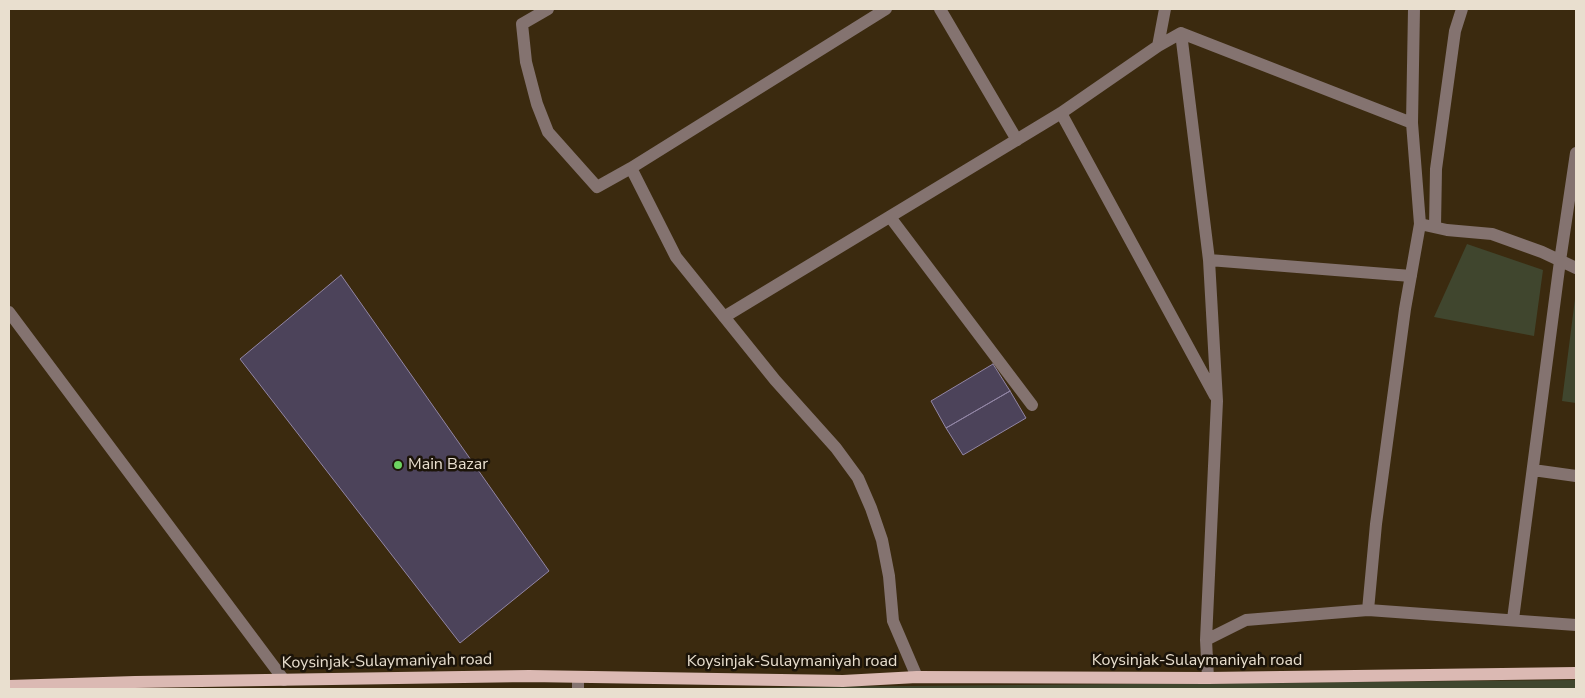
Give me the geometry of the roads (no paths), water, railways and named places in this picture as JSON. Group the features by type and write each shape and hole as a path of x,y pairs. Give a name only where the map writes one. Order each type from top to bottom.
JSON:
{"main road":[{"name":"Koysinjak-Sulaymaniyah road","path":"9,686 135,686 284,680 529,676 578,683 844,681 917,677 1208,678 1576,673"}],"street":[{"path":"548,9 522,24 526,62 536,104 548,132 597,187 631,168 885,9"},
{"path":"940,9 1017,140"},
{"path":"1158,46 1165,9"},
{"path":"1368,610 1376,524 1410,276 1420,224 1412,123 1414,9"},
{"path":"1435,227 1436,169 1455,32 1462,9"},
{"path":"724,317 1061,113 1158,46 1181,33"},
{"path":"1181,33 1412,123"},
{"path":"1181,33 1209,260 1217,400 1206,640 1208,678"},
{"path":"1061,113 1217,400"},
{"path":"1513,619 1576,152"},
{"path":"631,168 676,257 775,380 836,448 858,478 882,540 889,576 893,621 917,677"},
{"path":"890,217 1032,405"},
{"path":"1420,224 1447,230 1492,234 1542,252 1576,268"},
{"path":"1209,260 1410,276"},
{"path":"9,312 284,680"},
{"path":"1533,470 1576,476"},
{"path":"1206,640 1246,620 1368,610 1576,625"}],"place":[{"name":"Main Bazar","path":"398,465"}]}
